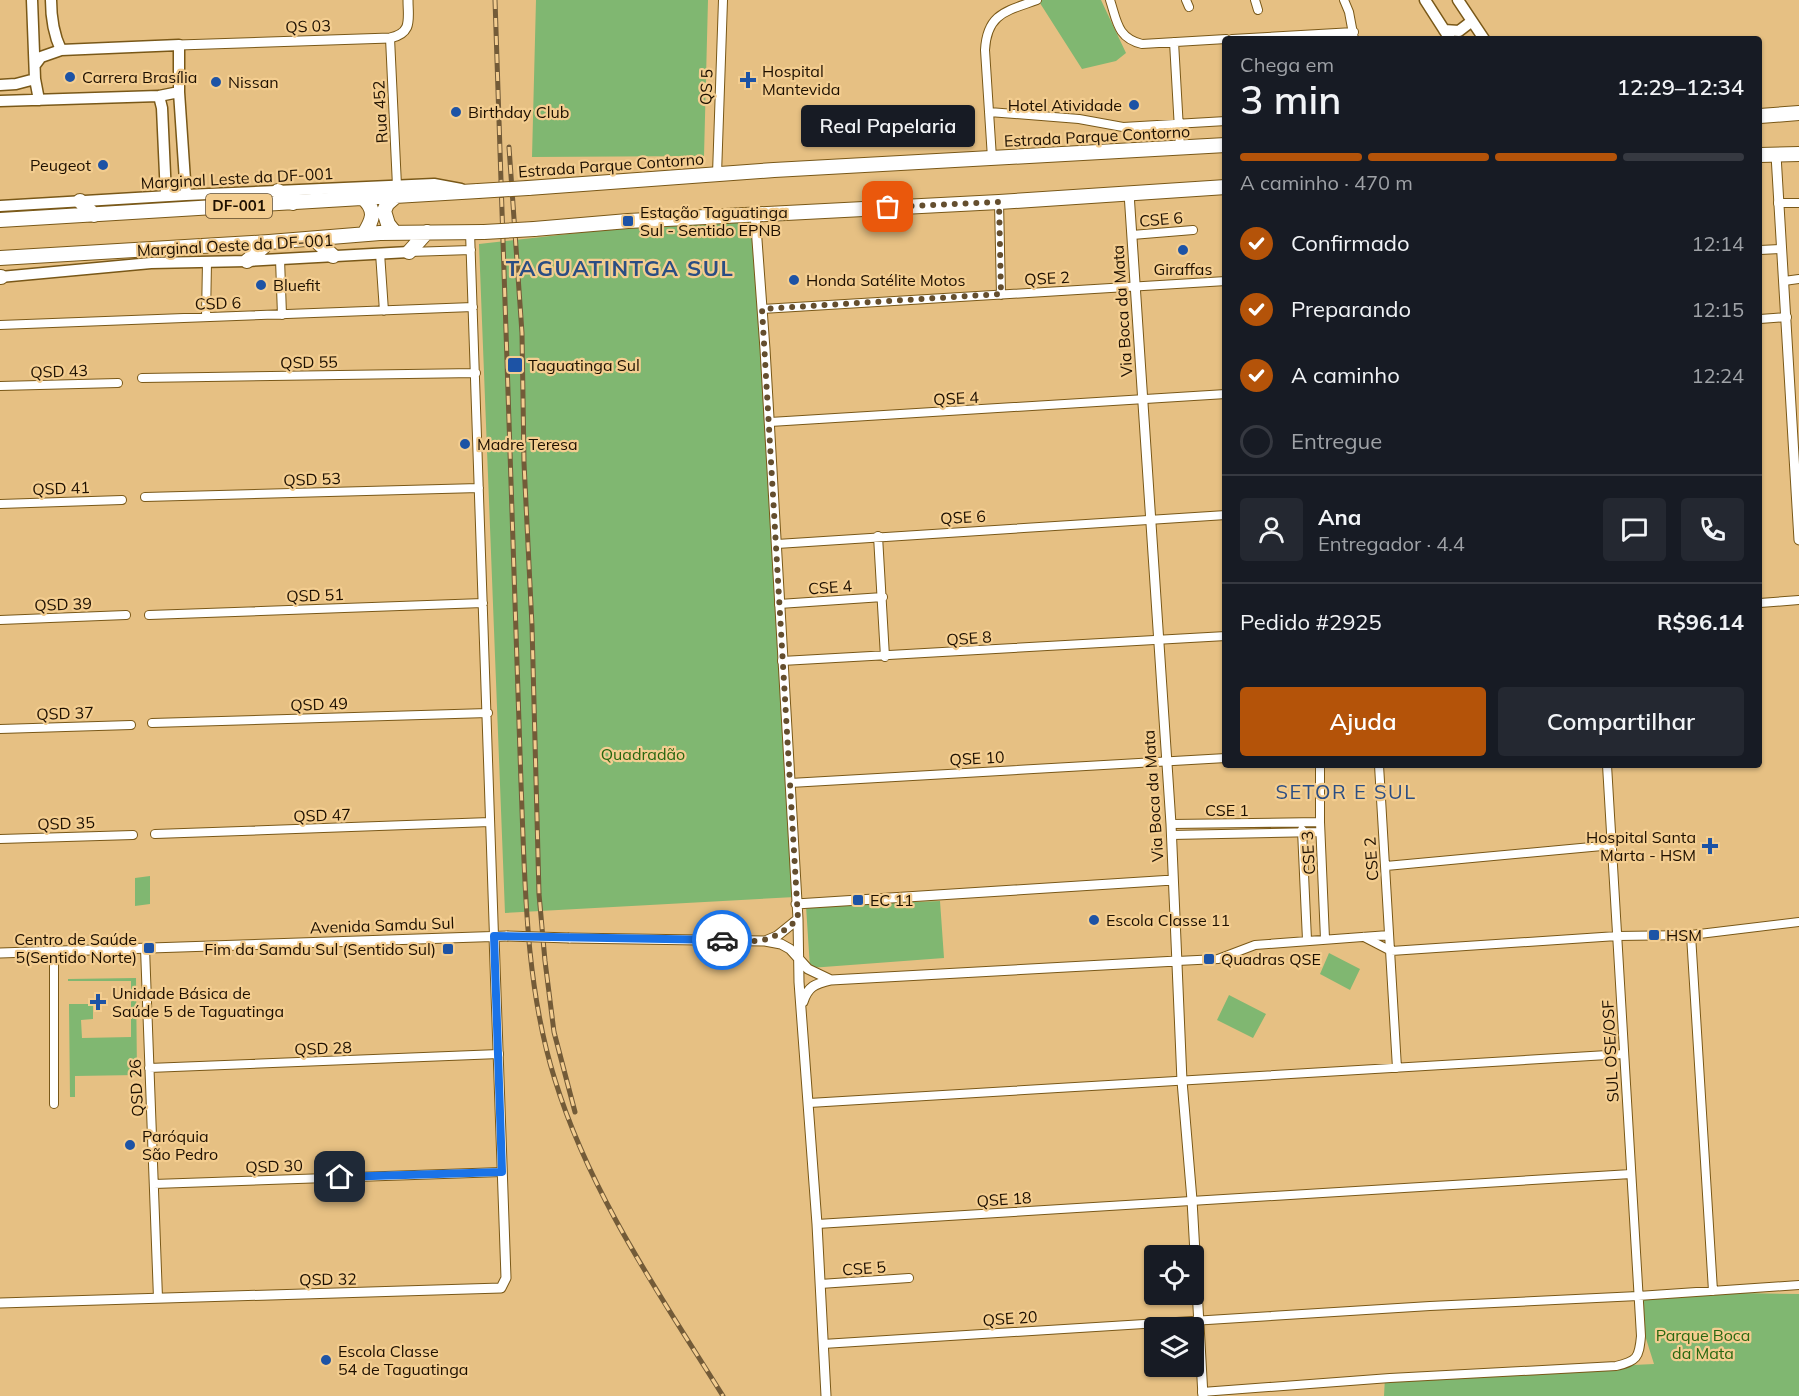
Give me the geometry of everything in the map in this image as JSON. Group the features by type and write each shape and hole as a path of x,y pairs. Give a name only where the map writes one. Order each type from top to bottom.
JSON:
{"highway":[{"path":"1762,116 1799,113"},
{"name":"Estrada Parque Contorno","path":"0,220 364,199 396,192 476,192 717,174 1222,144"},
{"path":"1762,155 1799,154"},
{"name":"DF-001","path":"0,258 364,234 534,229 755,213 999,202 1222,187"},
{"path":"278,191 293,203"},
{"path":"395,233 388,224 384,211 396,192"},
{"path":"364,199 372,210 373,216 364,234"},
{"path":"80,201 94,215"},
{"path":"409,252 428,231"},
{"path":"314,239 333,256"},
{"path":"247,261 269,242"}],"main road":[{"path":"32,0 35,79 39,100"},
{"path":"51,0 51,21 61,50"},
{"path":"1425,0 1447,34 1459,31 1472,21"},
{"path":"1458,0 1482,36"},
{"path":"180,45 179,93 186,195"},
{"name":"QS 03","path":"35,65 41,57 61,50 180,45"},
{"path":"0,85 35,79"},
{"path":"0,101 159,96 179,93"},
{"path":"159,96 165,147 166,196"},
{"path":"165,147 182,147"},
{"name":"Marginal Leste da DF-001","path":"0,206 278,191 396,192"},
{"name":"Marginal Oeste da DF-001","path":"0,277 151,263 247,261 409,252"}],"street":[{"path":"390,38 401,35 405,31 408,21 408,0"},
{"name":"QS 5","path":"717,174 723,0"},
{"path":"992,158 985,50 987,32 991,23 1002,13 1037,0"},
{"path":"1110,0 1120,31 1131,41 1142,44 1222,39"},
{"path":"1255,0 1258,10"},
{"path":"1344,0 1354,36"},
{"name":"QS 03","path":"180,45 390,38"},
{"name":"Rua 452","path":"390,38 396,192"},
{"path":"1174,42 1180,147"},
{"path":"989,112 1079,119 1123,126 1222,121"},
{"path":"1776,155 1799,540"},
{"name":"Via Boca da Mata","path":"1128,193 1171,824 1182,1081 1192,1200 1198,1317"},
{"path":"999,202 1001,294"},
{"path":"1778,203 1799,203"},
{"path":"755,213 770,422 798,919 798,960 817,1224 826,1396"},
{"name":"CSE 6","path":"1132,235 1193,230"},
{"path":"477,232 471,250 502,1172"},
{"path":"1762,250 1781,249"},
{"name":"Marginal Oeste da DF-001","path":"409,252 471,250"},
{"path":"380,253 384,311"},
{"path":"280,259 282,315"},
{"path":"206,317 207,262"},
{"path":"1784,280 1799,279"},
{"name":"QSE 2","path":"762,309 1222,281"},
{"name":"CSD 6","path":"0,325 473,307"},
{"path":"1762,319 1786,317"},
{"name":"QSD 55","path":"142,378 476,373"},
{"name":"QSD 43","path":"0,386 118,383"},
{"name":"QSE 4","path":"770,422 1222,394"},
{"name":"QSD 53","path":"145,497 479,488"},
{"name":"QSD 41","path":"0,504 122,500"},
{"name":"QSE 6","path":"777,544 1222,515"},
{"path":"878,536 885,657"},
{"name":"CSE 4","path":"779,604 883,597"},
{"path":"1762,603 1799,600"},
{"name":"QSD 51","path":"149,615 483,603"},
{"name":"QSD 39","path":"0,620 126,615"},
{"name":"QSE 8","path":"782,661 1222,636"},
{"name":"QSD 49","path":"152,723 488,713"},
{"name":"QSD 37","path":"0,729 131,724"},
{"name":"QSE 10","path":"790,783 1222,758"},
{"name":"CSE 3","path":"1320,768 1320,832 1325,939"},
{"name":"CSE 2","path":"1379,768 1396,1068"},
{"name":"SUL OSE/OSF","path":"1203,1394 1390,1378 1616,1366 1633,1361 1640,1349 1641,1336 1607,768"},
{"name":"QSD 47","path":"155,834 490,822"},
{"name":"CSE 1","path":"1171,824 1320,822"},
{"name":"CSE 3","path":"1302,823 1307,940"},
{"name":"CSE 1","path":"1171,835 1320,832"},
{"name":"QSD 35","path":"0,839 133,835"},
{"path":"1386,866 1613,845"},
{"path":"796,904 1173,880"},
{"path":"765,941 777,936 798,919"},
{"path":"1364,937 1391,951 1617,936 1691,934 1799,922"},
{"path":"1691,934 1713,1291"},
{"path":"802,1004 811,986 831,980 1218,958 1256,945 1389,935"},
{"name":"Avenida Samdu Sul","path":"0,953 494,936 765,941 786,947 798,960 818,975 831,980"},
{"name":"QSD 26","path":"145,948 158,1298"},
{"path":"54,951 54,1104"},
{"name":"QSD 28","path":"149,1068 499,1054"},
{"path":"809,1103 1624,1054"},
{"name":"QSD 30","path":"154,1184 502,1172"},
{"name":"QSD 32","path":"0,1303 497,1290 503,1286 506,1278 502,1172"},
{"name":"QSE 18","path":"817,1224 1631,1174"},
{"name":"CSE 5","path":"820,1284 909,1278"},
{"name":"QSE 20","path":"1204,1320 1799,1285"},
{"name":"QSE 20","path":"823,1344 1144,1323"},
{"name":"Via Boca da Mata","path":"1202,1377 1203,1394"}],"green space":[{"path":"536,0 708,0 704,156 532,157"},
{"path":"1038,0 1101,0 1126,53 1116,61 1082,69"},
{"name":"Quadradão","path":"755,213 795,897 505,913 479,244"},
{"path":"150,876 150,904 135,906 135,878"},
{"path":"940,901 944,958 810,968 806,906"},
{"path":"1329,953 1360,969 1350,990 1320,974"},
{"path":"136,978 137,1075 75,1076 75,1097 70,1097 69,1004 93,1004 93,1019 81,1020 82,1038 131,1037 131,981 68,981 68,979"},
{"path":"1229,995 1266,1014 1253,1038 1217,1020"},
{"name":"Parque Boca da Mata","path":"1631,1291 1799,1294 1799,1396 1384,1396 1385,1377 1654,1364"}],"railway":[{"path":"495,0 524,858 528,933 538,1007 555,1080 587,1163 628,1243 723,1396"},
{"path":"509,147 522,333 524,463 532,626 539,894 554,1032 575,1112"}],"way so far":[{"path":"722,940 765,941 783,932 798,919 762,309 1001,294 999,202 888,207"}],"place":[{"name":"Carrera Brasília","path":"70,77"},
{"name":"Hospital Mantevida","path":"748,80"},
{"name":"Nissan","path":"216,82"},
{"name":"Hotel Atividade","path":"1134,105"},
{"name":"Birthday Club","path":"456,112"},
{"name":"Peugeot","path":"103,165"},
{"name":"Real Papelaria","path":"888,207"},
{"name":"Estação Taguatinga Sul - Sentido EPNB","path":"628,221"},
{"name":"Giraffas","path":"1183,250"},
{"name":"Honda Satélite Motos","path":"794,280"},
{"name":"Bluefit","path":"261,285"},
{"name":"Taguatinga Sul","path":"515,365"},
{"name":"Madre Teresa","path":"465,444"},
{"name":"Hospital Santa Marta - HSM","path":"1710,846"},
{"name":"EC 11","path":"858,900"},
{"name":"Escola Classe 11","path":"1094,920"},
{"name":"HSM","path":"1654,935"},
{"name":"Centro de Saúde 5(Sentido Norte)","path":"149,948"},
{"name":"Fim da Samdu Sul (Sentido Sul)","path":"448,949"},
{"name":"Quadras QSE","path":"1209,959"},
{"name":"Unidade Básica de Saúde 5 de Taguatinga","path":"98,1002"},
{"name":"Paróquia São Pedro","path":"130,1145"},
{"name":"Escola Classe 54 de Taguatinga","path":"326,1360"}],"district":[{"name":"TAGUATINTGA SUL","path":"620,268"},
{"name":"SETOR E SUL","path":"1346,792"}],"route":[{"path":"340,1177 502,1172 494,936 722,940"}]}
